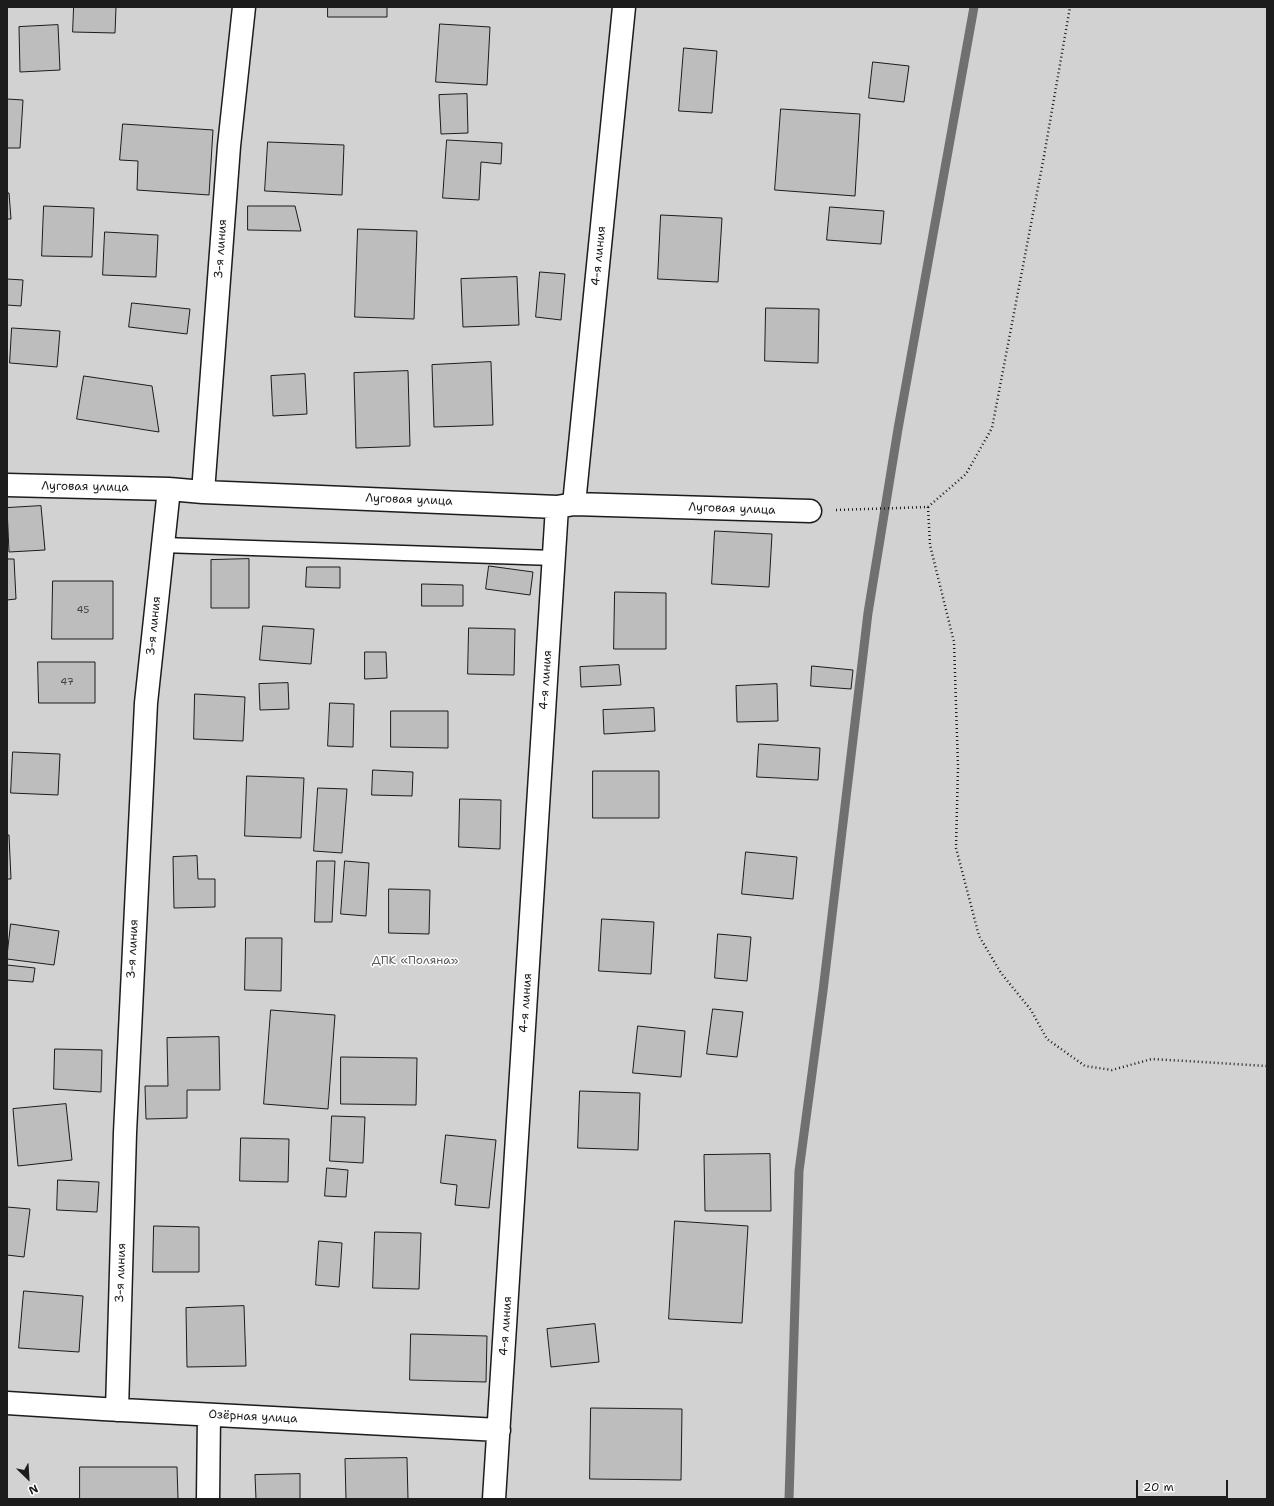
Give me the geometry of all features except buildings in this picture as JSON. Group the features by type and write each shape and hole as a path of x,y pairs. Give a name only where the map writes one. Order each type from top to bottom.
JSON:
{"street":[{"name":"3-я линия","path":"203,492 228,146 244,7"},
{"name":"4-я линия","path":"494,1499 554,558 566,506 624,7"},
{"name":"Луговая улица","path":"7,486 169,489 203,492 566,506 810,511"},
{"name":"3-я линия","path":"117,1410 125,1134 146,703 169,489"},
{"name":"Озёрная улица","path":"7,1403 499,1430"},
{"path":"208,1499 209,1415"}],"lane":[{"path":"162,545 554,558"}],"path":[{"path":"859,508 928,507 966,474 992,428 1044,156 1070,7"},
{"path":"928,507 930,545 954,642 958,767 956,848 979,936 1001,973 1031,1010 1047,1039 1085,1066 1112,1070 1152,1059 1267,1066"}],"green space":[{"name":"ДПК «Поляна»","path":"7,7 1267,7 1267,1499 7,1499"}],"waterway":[{"path":"789,1499 799,1171 823,991 868,613 898,429 974,7"}]}
